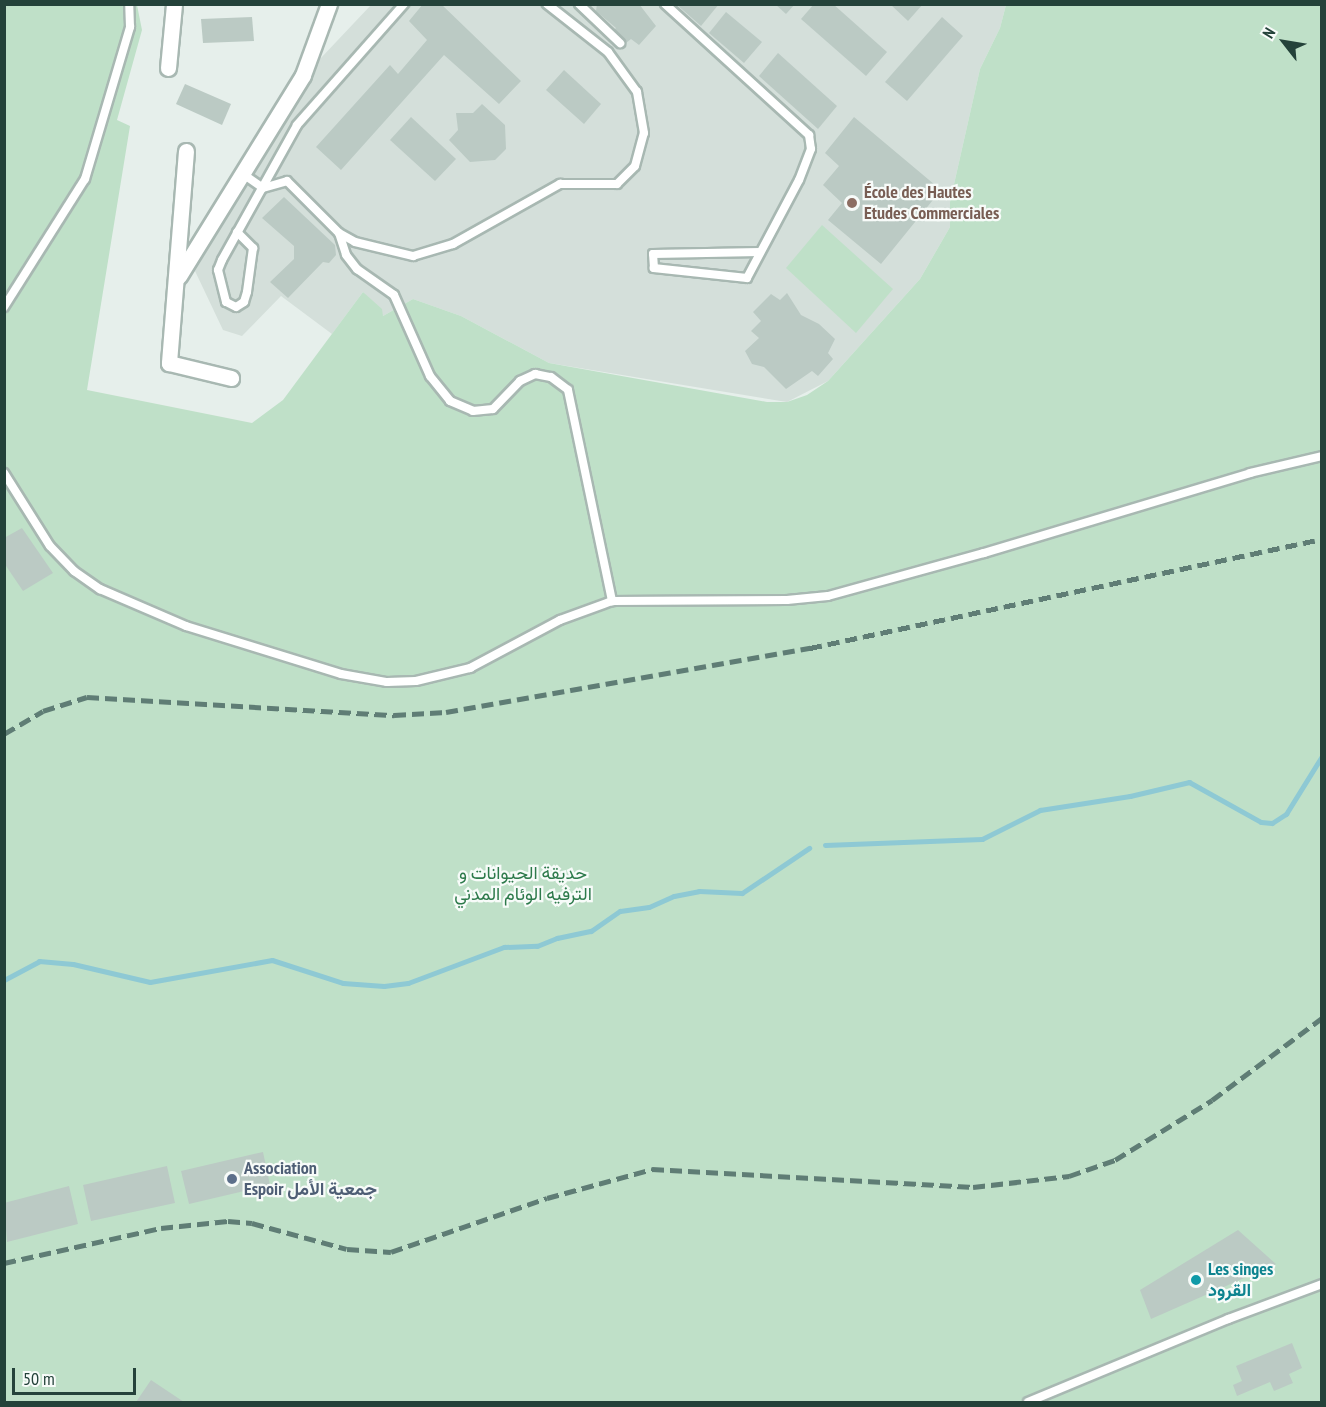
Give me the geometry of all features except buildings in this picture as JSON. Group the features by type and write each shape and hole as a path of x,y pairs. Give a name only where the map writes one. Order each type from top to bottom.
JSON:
{"street":[{"path":"168,68 174,4"},
{"path":"179,276 303,75 329,4"},
{"path":"186,151 179,276 169,363 231,378"}],"lane":[{"path":"4,307 85,179 130,27 129,4"},
{"path":"237,232 253,248 247,292 244,302 236,307 226,302 217,277 237,232 297,125 404,4"},
{"path":"243,174 263,188 287,182 339,233 380,250 413,256 434,252 560,184 617,184 628,177 635,166 644,133 637,92 608,52 547,4"},
{"path":"579,4 620,43"},
{"path":"665,4 809,135 811,149 799,180 747,278 654,268 653,254 760,252"},
{"path":"339,233 346,255 357,269 394,295 430,376 450,401 473,411 493,409 520,381 535,374 558,380 568,390 612,601"},
{"path":"4,473 50,546 74,571 100,588 186,626 371,681 416,681 470,668 560,620 612,601 787,600 828,596 984,553 1250,472 1322,456"},
{"path":"1028,1402 1228,1319 1322,1284"}],"shaded area":[{"path":"371,5 1006,5 1000,28 980,69 950,202 950,227 920,279 828,381 787,402 549,363 461,316 413,299 383,316 363,292 332,334 281,296 242,336 223,330 195,271 320,59"}],"green space":[{"name":"حديقة الحيوانات و الترفيه الوئام المدني","path":"4,5 137,5 142,30 117,120 130,126 87,390 252,423 283,400 363,292 382,309 383,316 413,299 461,316 549,363 767,402 787,402 807,395 828,381 920,279 950,227 950,202 980,69 1000,28 1006,5 1321,5 1321,1402 5,1402"},
{"path":"822,225 893,289 856,333 786,268"}],"waterway":[{"path":"825,845 982,839 1040,810 1130,796 1189,782 1261,822 1272,823 1286,814 1322,756"},
{"path":"4,980 39,961 73,964 150,982 272,960 343,983 384,986 408,983 504,947 537,946 557,938 591,931 620,911 649,907 674,896 699,891 742,893 809,848"}],"railway":[{"path":"4,734 43,711 87,697 394,715 446,712 810,648 1322,539"},
{"path":"4,1263 161,1228 228,1221 252,1223 347,1249 391,1252 547,1198 652,1169 973,1187 1069,1176 1115,1160 1212,1100 1322,1018"}],"place":[{"name":"École des Hautes Etudes Commerciales","path":"852,203"},
{"name":"Association Espoir جمعية الأمل","path":"232,1179"},
{"name":"Les singes القرود","path":"1196,1280"}]}
